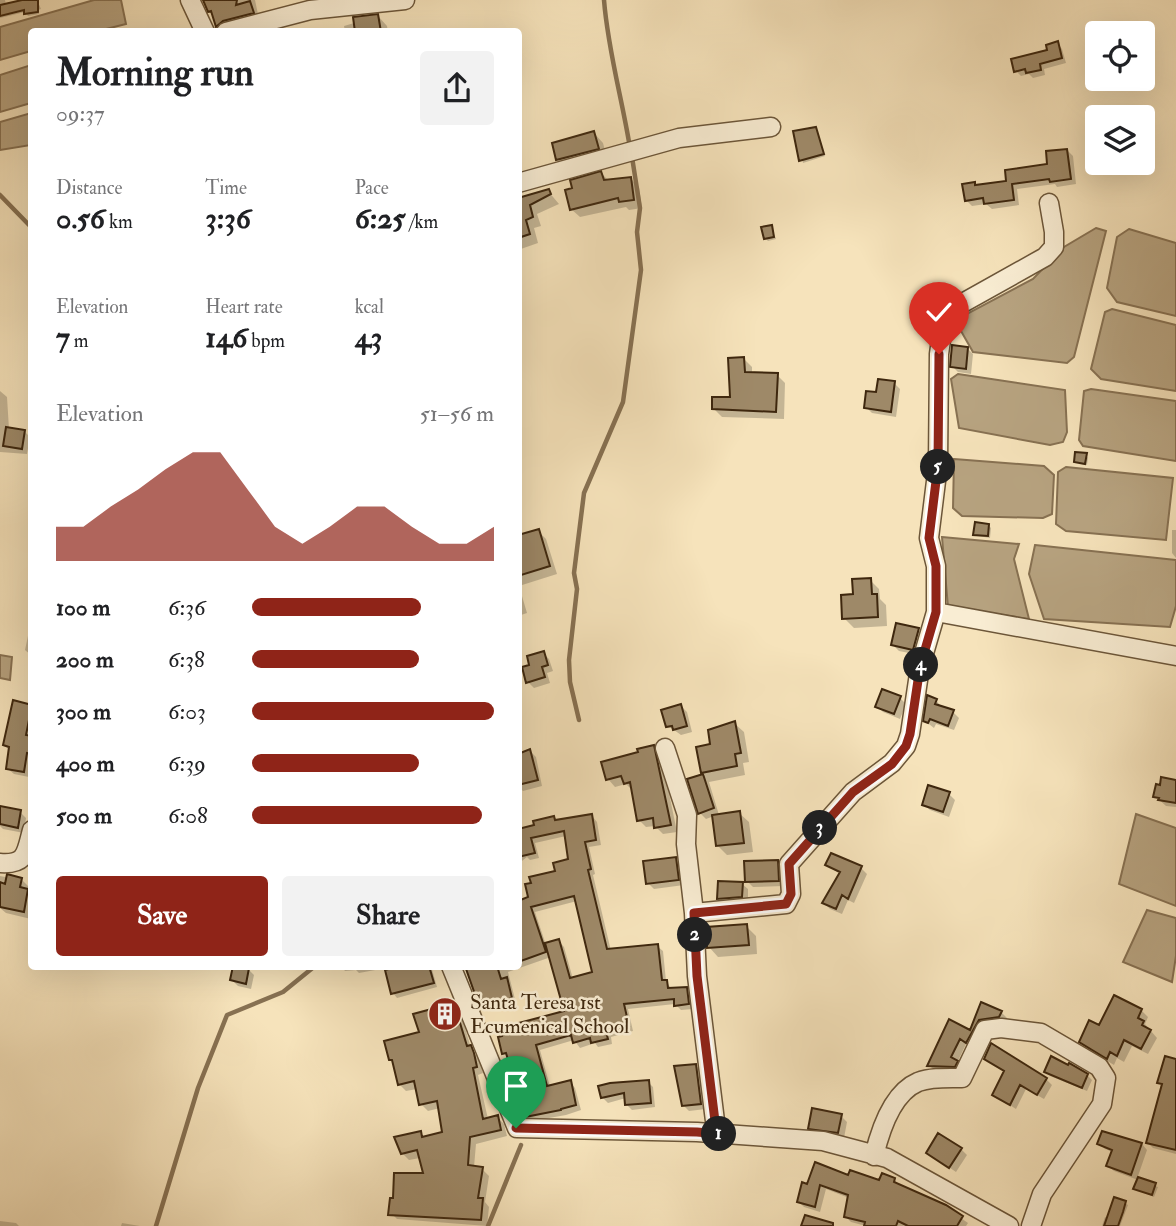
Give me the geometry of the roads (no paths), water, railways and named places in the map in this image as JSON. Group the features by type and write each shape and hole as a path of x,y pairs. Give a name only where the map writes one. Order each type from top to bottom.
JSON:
{"street":[{"path":"190,0 203,28"},
{"path":"241,28 310,10 405,0"},
{"path":"522,182 679,138 771,127"},
{"path":"694,913 786,904 791,894 789,864 853,792 892,764 906,746 923,655 936,612 936,566 929,538 938,465 939,354 944,319 952,309 1045,257 1054,247 1055,232 1048,203"},
{"path":"936,612 1176,656"},
{"path":"665,748 687,815 686,844 694,913 697,976 715,1121 720,1134"},
{"path":"0,863 21,861 28,847"},
{"path":"454,970 516,1128 697,1132 823,1141 887,1158 1009,1226"},
{"path":"874,1156 894,1102 917,1083 962,1078 985,1030 1001,1028 1041,1033 1099,1067 1106,1078 1101,1104 1042,1194 1031,1226"}],"waterway":[{"path":"604,0 630,148"},
{"path":"579,720 570,682 569,660 577,589 574,573 584,493 623,402 641,270 637,232 640,208 632,157"},
{"path":"0,195 28,224"},
{"path":"156,1226 198,1088 227,1015 283,992 310,970"},
{"path":"488,1226 521,1145"}],"place":[{"name":"Santa Teresa 1st Ecumenical School","path":"445,1014"}]}
